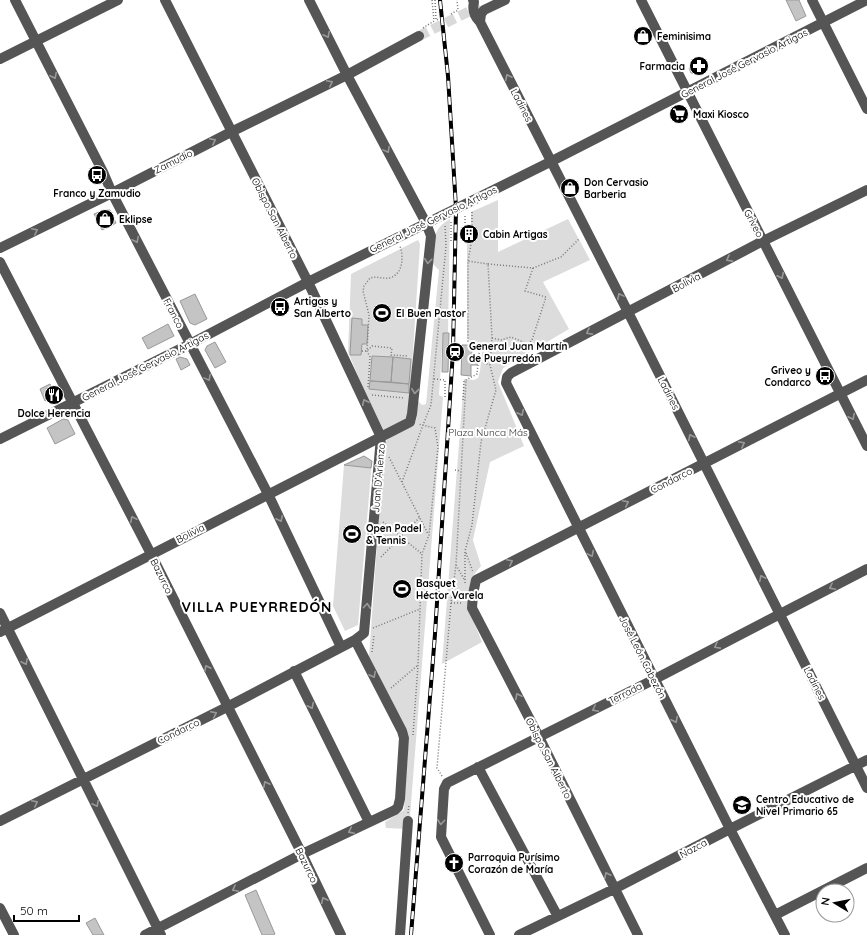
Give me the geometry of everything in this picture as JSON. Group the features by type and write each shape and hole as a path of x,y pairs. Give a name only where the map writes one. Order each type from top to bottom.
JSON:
{"street":[{"name":"Franco","path":"15,0 103,172 112,193 268,494 341,647"},
{"path":"0,59 118,0"},
{"name":"Obispo San Alberto","path":"165,0 364,394 381,437"},
{"path":"309,0 426,223"},
{"path":"476,2 491,0"},
{"path":"480,22 480,14 484,10 505,0"},
{"name":"Griveo","path":"641,0 867,446"},
{"path":"812,0 867,109"},
{"name":"General José Gervasio Artigas","path":"0,439 190,344 308,282 550,162 867,0"},
{"name":"Ladines","path":"476,2 473,7 475,16 480,22 550,162 628,312 867,788"},
{"name":"Zamudio","path":"0,248 347,75 361,73 424,41 426,36 424,31 419,33"},
{"name":"Bolivia","path":"507,377 510,373 538,360 763,241 867,190"},
{"name":"Juan D’Arienzo","path":"370,628 381,437 410,422 412,414 431,236 426,223"},
{"name":"Bazurco","path":"0,262 151,554 302,854 341,935"},
{"name":"José León Cabezón","path":"507,377 506,383 578,528 785,935"},
{"name":"Condarco","path":"476,580 867,380"},
{"name":"Bolivia","path":"4,630 381,437"},
{"name":"Terrada","path":"447,783 655,679 867,569"},
{"path":"472,608 476,580"},
{"name":"Obispo San Alberto","path":"472,608 539,737 638,935"},
{"path":"0,612 4,630 83,778 160,932"},
{"path":"145,935 160,932 302,854 395,810 398,807 400,799 404,738 402,731 355,640 370,628"},
{"name":"Condarco","path":"0,821 227,707 355,640"},
{"path":"294,671 369,822"},
{"name":"Nazca","path":"519,935 557,915 614,889 730,828 867,760"},
{"path":"478,767 557,915"},
{"path":"447,783 444,789 441,837 490,935"},
{"path":"400,935 408,821"},
{"path":"775,916 867,868"},
{"path":"0,908 14,935"}],"path":[{"path":"433,0 436,20 440,19"},
{"path":"419,33 434,21 433,0"},
{"path":"451,14 458,10 457,0"},
{"path":"465,229 469,202"},
{"path":"463,400 464,381 477,374 480,345 468,341 468,261 472,239 469,202"},
{"path":"448,212 451,243"},
{"path":"402,482 431,405 448,212"},
{"path":"468,261 532,268 560,257 586,232"},
{"path":"397,238 402,255 399,271 391,277 370,278 364,286 364,297 369,315 367,351 370,357 364,394 414,399"},
{"path":"464,579 465,551 472,525 482,442 496,390 490,365 492,337 488,264"},
{"path":"528,344 532,340 546,297 525,290 532,268"},
{"path":"492,337 501,340 510,337 528,344 538,360"},
{"path":"362,351 367,351 372,346 392,348 391,355 418,357"},
{"path":"478,361 490,365"},
{"path":"434,379 445,380 444,399"},
{"path":"447,783 437,768 451,603 456,565 466,381"},
{"path":"410,722 414,721 418,665 422,554 429,535 438,447 435,428 418,424"},
{"path":"387,463 388,456 429,535"},
{"path":"455,470 461,471"},
{"path":"381,550 381,557 420,517"},
{"path":"382,529 383,522 422,554"},
{"path":"465,551 476,580"},
{"path":"456,565 464,579 466,586"},
{"path":"451,603 464,603 472,608"},
{"path":"370,628 420,609"},
{"path":"372,657 370,628 375,620"},
{"path":"388,691 418,665"},
{"path":"411,735 413,740"}],"green space":[{"name":"Plaza Nunca Más","path":"498,200 498,252 568,219 590,260 543,282 569,329 503,368 498,382 524,446 490,462 473,540 481,566 472,577 468,601 469,610 482,642 442,664 464,379 474,380 478,378 482,352 467,338 467,239 471,236 471,212"},
{"path":"450,219 448,333 443,333 439,395 443,397 409,829 386,828 385,822 404,810 409,736 369,657 384,447 389,438 416,421 418,401 422,405 426,404 439,270 432,263 434,243 436,232 439,227"},
{"name":"El Buen Pastor","path":"418,240 420,244 409,413 405,419 384,431 348,352 351,274"},
{"name":"Open Padel & Tennis","path":"364,456 372,461 358,625 345,631 333,606 344,465"}],"building":[{"path":"786,0 799,0 806,16 796,21"},
{"name":"Feminisima","path":"645,29 650,38 642,43 637,33"},
{"name":"Farmacia","path":"702,63 706,70 698,74 691,73 689,68"},
{"name":"Eklipse","path":"104,210 110,210 116,223 102,230 94,214"},
{"name":"Cabin Artigas","path":"467,229 471,229 471,238 467,238"},
{"path":"195,294 207,319 195,325 190,323 180,301"},
{"path":"352,318 362,319 362,325 368,325 367,344 362,344 361,355 350,355"},
{"path":"168,324 174,336 148,349 142,338"},
{"path":"443,333 449,333 448,372 442,372"},
{"path":"215,342 226,362 215,368 205,350 207,346"},
{"path":"462,345 472,345 472,356 478,356 477,365 471,365 471,376 461,375"},
{"path":"372,356 393,357 391,382 370,381"},
{"path":"180,357 187,359 190,365 181,370 176,359"},
{"path":"393,357 411,359 409,384 391,382"},
{"path":"370,381 409,384 409,393 369,389"},
{"path":"50,384 56,396 45,401 40,389"},
{"path":"63,419 68,420 75,434 55,444 47,428"},
{"path":"364,456 372,461 371,468 344,465"},
{"path":"256,890 275,934 273,935 262,935 245,895"},
{"path":"95,918 104,935 93,935 86,923"}],"tunnel":[{"path":"419,36 480,6"}],"railway":[{"path":"411,935 435,634 453,351 456,208 448,76 440,0"}],"place":[{"name":"Feminisima","path":"643,36"},
{"name":"Farmacia","path":"699,66"},
{"name":"Maxi Kiosco","path":"679,114"},
{"name":"Franco y Zamudio","path":"97,175"},
{"name":"Don Cervasio Barberia","path":"570,188"},
{"name":"Eklipse","path":"105,219"},
{"name":"Cabin Artigas","path":"469,234"},
{"name":"Artigas y San Alberto","path":"280,307"},
{"name":"El Buen Pastor","path":"382,313"},
{"name":"General Juan Martín de Pueyrredón","path":"455,352"},
{"name":"Griveo y Condarco","path":"825,376"},
{"name":"Dolce Herencia","path":"54,395"},
{"name":"Open Padel & Tennis","path":"352,534"},
{"name":"Basquet Héctor Varela","path":"402,589"},
{"name":"Centro Educativo de Nivel Primario 65","path":"742,805"},
{"name":"Parroquia Purísimo Corazón de María","path":"454,863"}],"district":[{"name":"VILLA PUEYRREDÓN","path":"257,607"}]}
